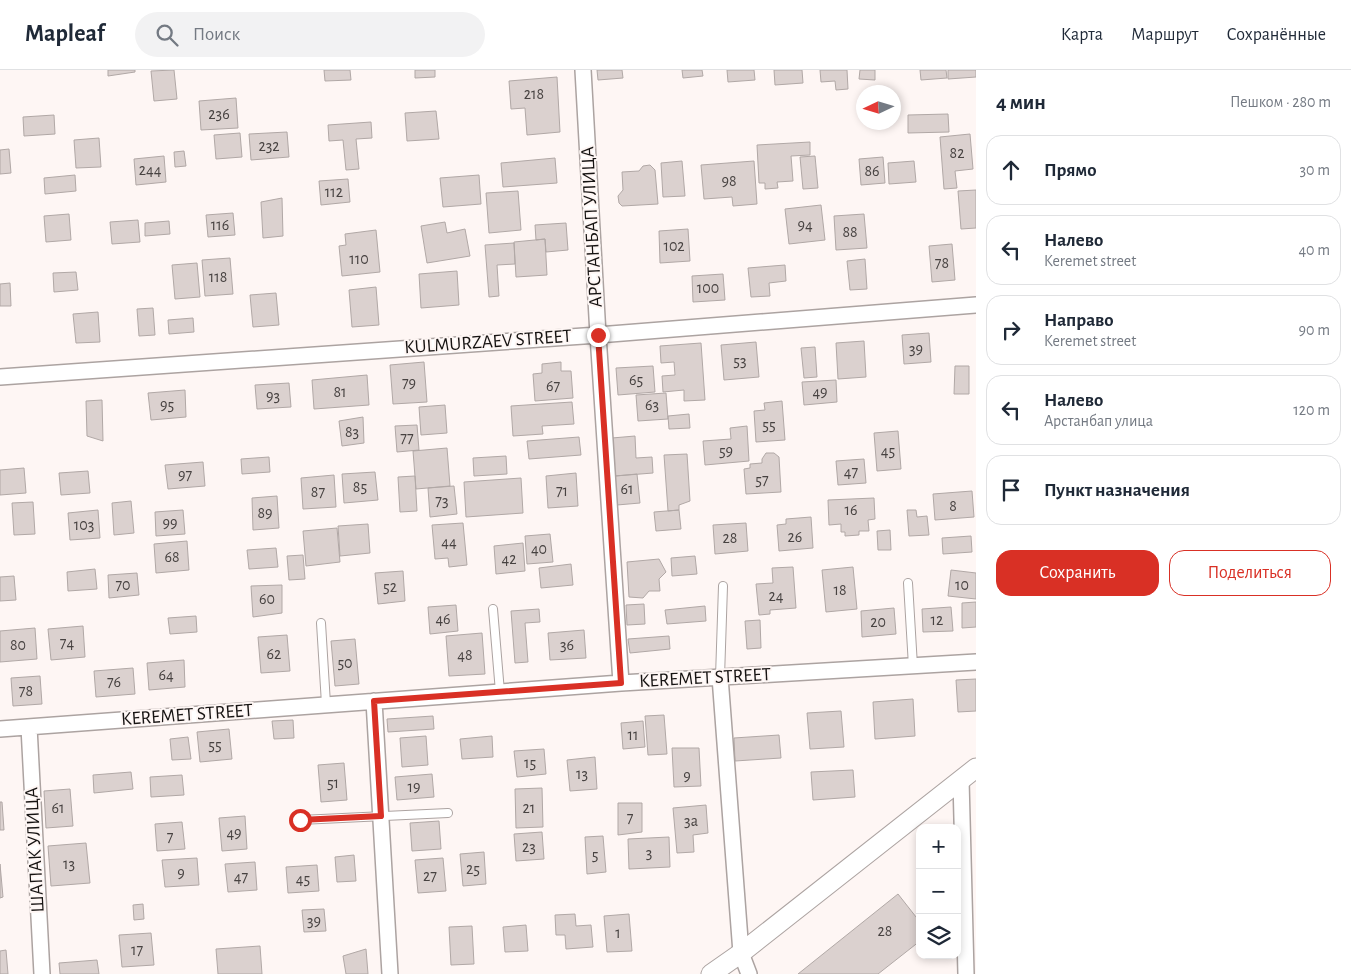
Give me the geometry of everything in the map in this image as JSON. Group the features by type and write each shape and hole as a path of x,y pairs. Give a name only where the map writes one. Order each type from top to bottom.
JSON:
{"street":[{"name":"АРСТАНБАП УЛИЦА","path":"583,70 621,683"},
{"name":"KULMURZAEV STREET","path":"0,377 598,335 976,305"},
{"name":"KEREMET STREET","path":"0,729 621,683 976,662"},
{"path":"720,677 742,953 749,974"},
{"path":"374,701 390,974"},
{"name":"ШАПАК УЛИЦА","path":"28,727 42,974"},
{"path":"711,974 742,953 976,768"},
{"path":"961,780 966,974"}],"lane":[{"path":"908,583 913,666"},
{"path":"720,677 723,586"},
{"path":"493,609 500,692"},
{"path":"321,623 326,704"},
{"path":"300,820 448,813"}],"building":[{"path":"108,70 135,70 135,72 108,76"},
{"path":"174,70 177,99 154,101 151,71"},
{"path":"324,70 350,70 351,80 325,81"},
{"path":"415,70 435,70 435,77 415,78"},
{"path":"597,70 622,70 623,78 598,80"},
{"path":"682,70 702,70 703,76 683,78"},
{"path":"727,70 754,70 755,80 728,82"},
{"path":"774,70 802,70 803,83 775,85"},
{"path":"820,70 847,70 848,89 836,90 835,81 821,82"},
{"path":"860,70 875,70 875,80 859,79"},
{"path":"920,70 946,70 947,78 921,80"},
{"path":"948,70 976,70 976,77 948,79"},
{"path":"557,77 560,132 527,135 525,108 511,109 509,81"},
{"path":"236,98 238,128 201,130 199,101"},
{"path":"436,111 439,139 407,141 405,113"},
{"path":"948,114 949,132 908,133 908,115"},
{"path":"54,115 55,134 24,136 23,117"},
{"path":"371,122 372,138 356,139 359,169 346,170 343,140 329,141 328,125"},
{"path":"287,132 289,157 251,160 249,134"},
{"path":"240,133 242,157 216,159 214,135"},
{"path":"970,134 973,169 955,171 957,188 944,189 940,137"},
{"path":"99,138 101,167 76,168 74,140"},
{"path":"810,142 810,155 791,156 793,181 777,182 778,188 765,189 765,183 759,183 757,145"},
{"path":"9,149 11,173 0,174 0,150"},
{"path":"184,151 186,166 175,167 174,152"},
{"path":"164,156 166,182 136,185 134,159"},
{"path":"815,156 818,188 803,189 800,157"},
{"path":"883,157 885,183 861,185 859,159"},
{"path":"555,158 557,183 503,187 501,163"},
{"path":"682,161 685,196 663,197 661,163"},
{"path":"754,161 757,204 733,206 732,197 704,199 701,165"},
{"path":"914,161 916,182 889,184 888,163"},
{"path":"650,165 655,170 658,204 622,206 619,203 618,196 623,190 622,172 639,171 643,166"},
{"path":"75,175 76,191 45,194 44,178"},
{"path":"479,175 481,204 443,207 440,178"},
{"path":"348,179 350,202 321,205 319,181"},
{"path":"976,190 976,228 961,229 958,191"},
{"path":"518,191 521,230 489,233 486,193"},
{"path":"282,198 283,236 263,238 261,202"},
{"path":"821,205 825,240 789,244 785,209"},
{"path":"233,213 235,235 208,237 206,215"},
{"path":"69,214 71,240 46,242 44,216"},
{"path":"864,214 867,248 836,250 834,216"},
{"path":"138,220 140,242 112,244 110,222"},
{"path":"169,221 170,234 145,236 145,223"},
{"path":"445,222 447,233 465,229 470,256 427,263 421,226"},
{"path":"566,223 568,250 546,252 545,239 536,240 535,225"},
{"path":"688,229 690,261 660,263 659,231"},
{"path":"376,230 380,272 342,276 339,246 346,245 345,234"},
{"path":"545,239 547,275 516,277 514,242"},
{"path":"514,243 515,264 497,265 499,296 489,297 485,245"},
{"path":"952,244 955,280 932,282 929,246"},
{"path":"230,258 233,294 205,296 202,260"},
{"path":"865,259 867,289 850,290 847,261"},
{"path":"197,263 200,297 175,299 172,265"},
{"path":"785,265 786,281 769,283 770,296 751,297 748,268"},
{"path":"457,271 459,305 421,308 419,274"},
{"path":"76,272 78,290 54,292 53,273"},
{"path":"723,274 725,300 693,302 692,276"},
{"path":"10,283 11,306 0,306 0,284"},
{"path":"376,287 379,325 352,327 349,290"},
{"path":"276,293 279,325 253,327 250,295"},
{"path":"153,308 155,335 139,336 137,309"},
{"path":"98,312 100,342 76,343 73,314"},
{"path":"193,318 194,332 169,334 168,320"},
{"path":"929,333 931,362 904,364 902,335"},
{"path":"864,341 866,377 838,379 836,343"},
{"path":"756,342 759,377 724,380 721,345"},
{"path":"701,343 705,400 684,401 684,390 663,392 662,376 675,375 674,362 661,363 660,346"},
{"path":"815,347 817,377 804,378 801,348"},
{"path":"424,362 427,402 393,404 390,365"},
{"path":"561,362 561,371 571,371 573,398 535,401 533,374 542,373 542,364"},
{"path":"653,366 655,392 618,395 616,368"},
{"path":"955,366 969,366 969,394 954,394"},
{"path":"367,375 369,405 314,409 312,380"},
{"path":"836,380 837,402 804,405 802,382"},
{"path":"289,383 291,407 257,409 255,385"},
{"path":"185,390 186,417 151,420 148,393"},
{"path":"666,393 668,419 638,421 636,395"},
{"path":"102,400 103,441 87,436 86,401"},
{"path":"782,401 785,440 756,442 754,411 765,410 764,403"},
{"path":"572,402 574,424 542,426 543,434 513,436 511,406"},
{"path":"445,405 447,433 421,435 419,407"},
{"path":"689,414 690,428 669,429 668,416"},
{"path":"363,417 364,443 342,446 339,421"},
{"path":"417,425 419,450 397,452 395,426"},
{"path":"747,426 749,461 705,465 703,441 731,439 730,428"},
{"path":"898,431 901,469 877,471 874,433"},
{"path":"635,436 636,458 652,457 653,473 615,476 612,438"},
{"path":"579,437 581,455 529,459 527,441"},
{"path":"447,448 450,486 416,489 413,451"},
{"path":"766,453 774,453 779,457 781,492 746,494 744,469 750,468 750,464 762,463"},
{"path":"687,454 690,501 679,505 679,510 668,511 664,455"},
{"path":"506,456 507,474 474,476 473,458"},
{"path":"269,457 270,472 242,474 241,459"},
{"path":"864,459 866,483 838,485 836,461"},
{"path":"203,462 205,486 168,489 165,465"},
{"path":"24,468 26,493 0,495 0,470"},
{"path":"88,471 90,493 61,495 59,473"},
{"path":"375,472 378,500 344,503 342,474"},
{"path":"576,473 578,506 548,508 546,476"},
{"path":"637,474 640,503 617,505 615,476"},
{"path":"334,475 336,507 303,509 301,478"},
{"path":"415,476 417,511 400,512 398,477"},
{"path":"521,478 523,513 466,517 464,482"},
{"path":"454,486 457,514 430,517 428,488"},
{"path":"972,491 974,517 935,520 933,494"},
{"path":"277,496 279,528 253,530 252,498"},
{"path":"874,498 875,519 868,520 869,531 859,531 859,535 845,536 845,532 841,532 841,524 829,525 828,500"},
{"path":"131,501 134,533 114,535 112,503"},
{"path":"33,502 35,534 14,535 12,503"},
{"path":"98,510 100,538 70,540 68,513"},
{"path":"183,510 185,534 156,536 155,512"},
{"path":"679,510 681,529 656,531 654,512"},
{"path":"907,510 916,510 917,517 927,516 929,535 909,536"},
{"path":"811,517 813,548 779,551 777,525 786,524 786,519"},
{"path":"463,523 467,565 449,567 448,558 435,559 432,525"},
{"path":"746,523 748,551 715,554 713,525"},
{"path":"368,524 370,553 340,556 338,526"},
{"path":"337,528 340,562 306,566 303,531"},
{"path":"890,530 891,550 878,550 877,531"},
{"path":"550,534 553,562 527,564 525,536"},
{"path":"971,536 972,552 943,554 942,538"},
{"path":"187,541 189,570 156,573 154,544"},
{"path":"523,543 525,571 496,574 494,546"},
{"path":"276,548 278,567 249,569 247,550"},
{"path":"303,555 305,579 289,580 287,556"},
{"path":"695,556 697,574 672,576 671,558"},
{"path":"659,559 666,572 659,579 660,591 649,591 643,598 629,597 627,562"},
{"path":"571,564 573,585 541,588 539,568"},
{"path":"793,567 796,608 770,610 770,614 759,615 756,584 773,583 772,568"},
{"path":"853,567 857,609 826,612 822,570"},
{"path":"95,569 97,589 68,591 67,572"},
{"path":"951,570 976,573 976,599 948,596"},
{"path":"403,571 405,601 378,604 375,573"},
{"path":"137,573 139,595 109,598 108,575"},
{"path":"14,576 16,600 0,601 0,577"},
{"path":"282,585 282,613 253,617 251,586"},
{"path":"976,602 976,627 962,628 962,603"},
{"path":"644,604 645,624 627,625 626,605"},
{"path":"456,605 458,631 430,634 428,607"},
{"path":"705,606 706,621 667,624 665,610"},
{"path":"951,607 953,631 923,632 922,609"},
{"path":"894,608 896,634 862,637 861,611"},
{"path":"539,609 540,622 525,623 528,662 515,663 511,611"},
{"path":"196,616 197,632 170,634 168,618"},
{"path":"760,620 761,648 747,649 745,621"},
{"path":"83,626 85,657 51,660 48,629"},
{"path":"35,628 37,659 0,662 0,631"},
{"path":"584,630 586,658 550,660 548,633"},
{"path":"482,633 485,674 449,676 446,636"},
{"path":"287,635 290,671 261,673 258,637"},
{"path":"669,636 670,649 630,653 628,639"},
{"path":"355,639 359,684 335,686 331,641"},
{"path":"184,660 185,687 149,690 147,663"},
{"path":"133,668 135,694 96,697 94,671"},
{"path":"40,676 42,704 13,706 11,678"},
{"path":"976,679 976,711 958,712 956,680"},
{"path":"913,699 915,736 875,739 873,702"},
{"path":"841,711 844,747 810,749 807,713"},
{"path":"664,715 667,754 648,755 645,716"},
{"path":"433,716 434,729 388,732 387,719"},
{"path":"293,720 294,738 274,739 272,721"},
{"path":"643,721 645,747 623,749 621,723"},
{"path":"229,729 232,759 200,762 197,732"},
{"path":"779,735 781,758 735,761 734,738"},
{"path":"426,736 428,765 402,767 400,738"},
{"path":"492,736 493,757 462,759 460,739"},
{"path":"188,737 191,759 172,760 170,739"},
{"path":"672,748 699,748 701,786 674,787"},
{"path":"544,749 546,774 517,777 514,751"},
{"path":"595,757 597,789 570,791 567,760"},
{"path":"344,763 347,800 321,802 318,765"},
{"path":"853,770 855,797 813,800 811,772"},
{"path":"131,772 133,789 94,793 93,775"},
{"path":"432,774 434,797 397,800 395,777"},
{"path":"182,775 184,795 151,797 150,777"},
{"path":"542,788 543,827 516,828 515,789"},
{"path":"70,789 73,826 46,828 44,791"},
{"path":"0,802 2,802 4,830 0,830"},
{"path":"618,803 642,803 642,832 618,835"},
{"path":"706,805 708,833 693,835 694,852 677,853 673,808"},
{"path":"245,816 247,849 222,851 219,818"},
{"path":"439,821 441,849 412,851 410,823"},
{"path":"182,822 185,849 157,851 155,824"},
{"path":"542,832 544,859 516,861 514,834"},
{"path":"603,836 606,872 587,874 585,837"},
{"path":"669,837 670,867 629,869 628,839"},
{"path":"86,843 90,883 51,886 48,846"},
{"path":"484,852 486,884 463,886 460,854"},
{"path":"354,855 356,881 337,882 335,857"},
{"path":"197,858 199,885 165,887 162,860"},
{"path":"443,858 446,891 418,893 415,860"},
{"path":"255,862 257,890 228,892 225,864"},
{"path":"0,864 3,897 0,898"},
{"path":"317,865 319,891 288,893 286,867"},
{"path":"898,894 916,917 916,944 878,974 798,974"},
{"path":"143,904 144,919 134,920 133,905"},
{"path":"324,909 326,931 304,932 302,910"},
{"path":"575,914 576,926 591,925 593,947 566,949 565,935 556,935 555,915"},
{"path":"629,914 632,951 607,952 604,916"},
{"path":"526,925 528,951 505,952 503,927"},
{"path":"472,926 474,964 451,965 449,927"},
{"path":"151,933 154,965 122,967 119,935"},
{"path":"260,946 262,974 218,974 216,949"},
{"path":"366,949 368,974 346,974 343,956"},
{"path":"6,950 8,974 0,974 0,951"},
{"path":"97,960 99,974 60,974 59,963"}],"route":[{"path":"300,820 381,816 374,701 621,683 598,335"}]}
